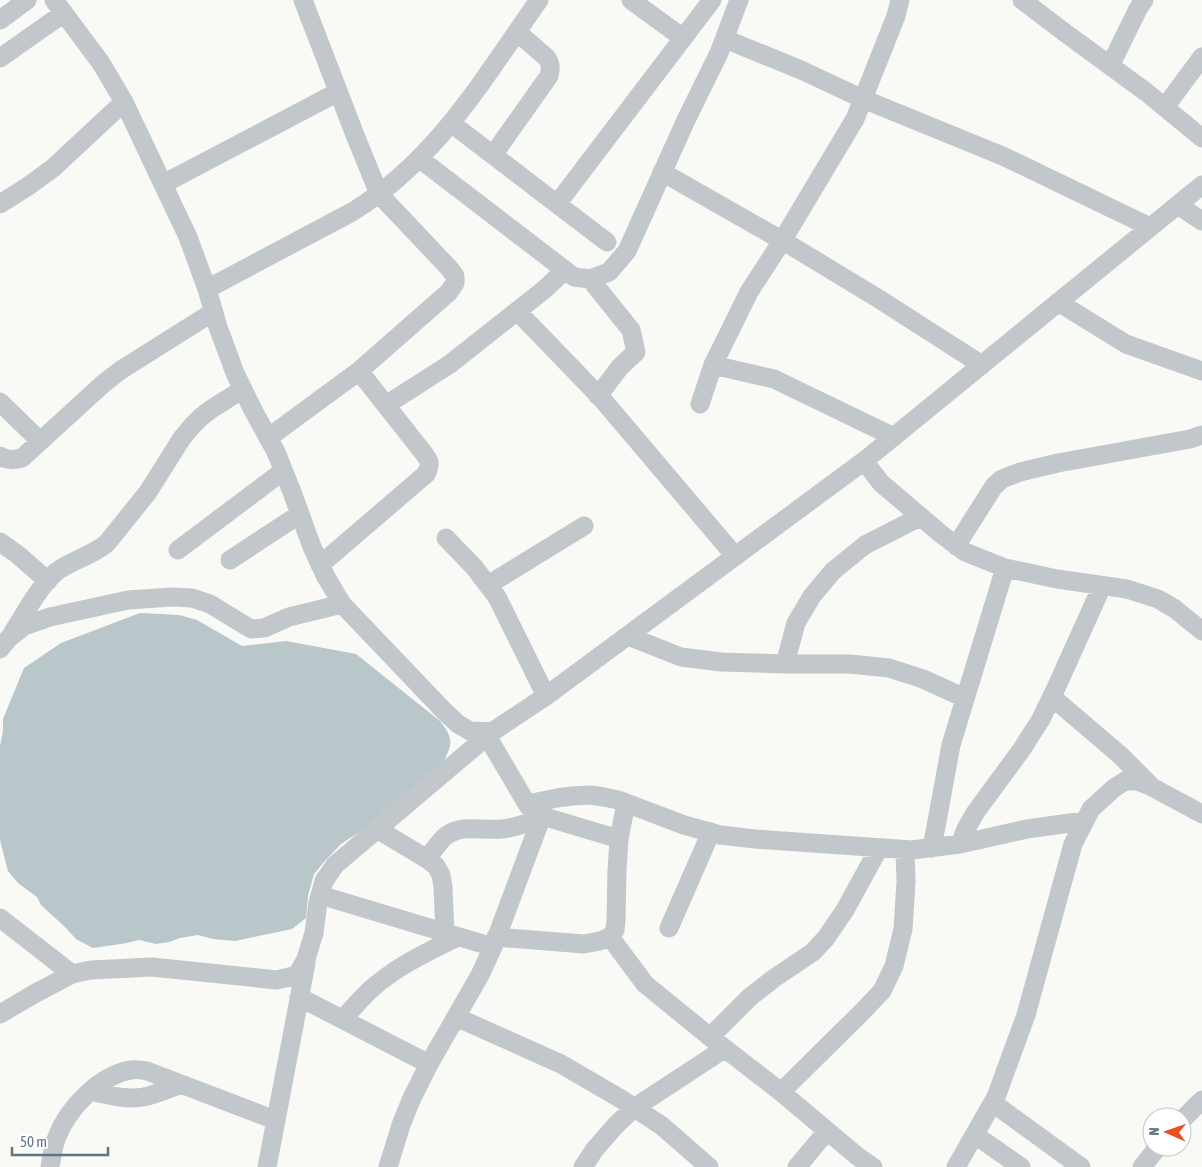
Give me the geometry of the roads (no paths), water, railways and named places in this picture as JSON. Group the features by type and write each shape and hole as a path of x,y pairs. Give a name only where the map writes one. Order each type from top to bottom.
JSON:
{"street":[{"path":"0,20 27,0"},
{"path":"268,438 359,371 449,292 455,283 456,276 380,194 361,151 303,0"},
{"path":"206,289 352,212 380,194 435,143 488,74 539,0"},
{"path":"631,0 683,38"},
{"path":"557,204 712,0"},
{"path":"420,158 574,277 590,279 609,272 627,251 686,120 719,53 739,0"},
{"path":"700,404 713,365 749,292 855,118 896,16 900,0"},
{"path":"1022,0 1146,92 1202,138"},
{"path":"1110,66 1143,0"},
{"path":"0,58 59,7 101,63 124,102 188,237 232,364 276,452 312,547 326,577 342,604 432,699 458,724 470,731 489,734"},
{"path":"493,155 549,76 551,70 547,58 517,32"},
{"path":"724,39 801,70 863,99 1005,157 1150,227"},
{"path":"1165,107 1202,57"},
{"path":"163,184 338,92"},
{"path":"0,204 53,168 124,102"},
{"path":"451,123 607,242"},
{"path":"662,172 782,240 982,365"},
{"path":"267,1167 306,959 314,932 318,902 324,881 335,865 489,734 546,696 864,461 1202,185"},
{"path":"1178,205 1202,221"},
{"path":"386,405 450,364 545,289 565,270"},
{"path":"590,279 631,330 636,352 620,367 598,396"},
{"path":"1058,302 1126,344 1202,371"},
{"path":"517,311 598,396 735,556"},
{"path":"0,456 12,460 22,458 104,383 121,370 213,312"},
{"path":"713,365 774,379 894,437"},
{"path":"320,565 426,474 430,467 422,451 359,371"},
{"path":"4,644 37,594 56,572 100,550 107,543 148,492 182,438 192,426 205,413 243,389"},
{"path":"0,402 40,441"},
{"path":"956,546 994,486 1002,479 1020,472 1058,463 1190,439 1202,435"},
{"path":"864,461 881,483 920,518 965,552 1005,568 1057,579 1127,589 1158,599 1175,609 1202,631"},
{"path":"178,550 284,471"},
{"path":"230,560 300,514"},
{"path":"785,664 796,623 812,596 833,571 865,546 920,518"},
{"path":"488,585 584,526"},
{"path":"446,538 474,567 497,597 546,696"},
{"path":"0,542 48,581"},
{"path":"932,848 951,746 1005,568"},
{"path":"960,844 974,813 1041,719 1102,586"},
{"path":"4,644 24,626 50,617 128,600 172,597 192,598 210,604 251,629 264,628 289,617 342,604"},
{"path":"628,636 681,656 721,662 850,664 889,668 923,679 965,698"},
{"path":"1052,697 1120,755 1150,786"},
{"path":"489,734 532,810 542,816 620,839"},
{"path":"956,1167 996,1098 1026,1016 1073,844 1091,809 1114,788 1125,781 1137,780 1202,814"},
{"path":"527,804 564,797 590,795 626,803 684,825 720,835 755,840 905,850 960,844 1027,829 1084,821"},
{"path":"320,894 451,935 494,942 584,944 600,941 610,937 615,930 617,871 626,803"},
{"path":"427,859 446,836 455,831 510,828 542,816"},
{"path":"388,1167 411,1100 429,1064 480,976 542,816"},
{"path":"377,829 436,866 441,876 451,935"},
{"path":"669,928 711,832"},
{"path":"583,1167 595,1149 634,1108 717,1043 750,997 813,952 826,938 845,910 879,848"},
{"path":"781,1092 882,991 894,966 903,929 906,880 905,850"},
{"path":"0,918 72,974"},
{"path":"343,1019 370,991 415,958 451,935"},
{"path":"610,937 645,984 873,1167"},
{"path":"0,1014 72,974 91,970 152,967 276,980 296,975 306,959"},
{"path":"299,997 429,1064"},
{"path":"456,1017 561,1064 621,1099 662,1126 709,1167"},
{"path":"50,1167 56,1138 64,1120 76,1104 90,1091 118,1074 132,1070 147,1071 275,1120"},
{"path":"90,1091 114,1096 143,1097 181,1084"},
{"path":"1192,1110 1202,1100"},
{"path":"993,1103 1081,1167"},
{"path":"798,1167 827,1131"},
{"path":"975,1134 1021,1167"},
{"path":"1142,1167 1150,1157"}]}
